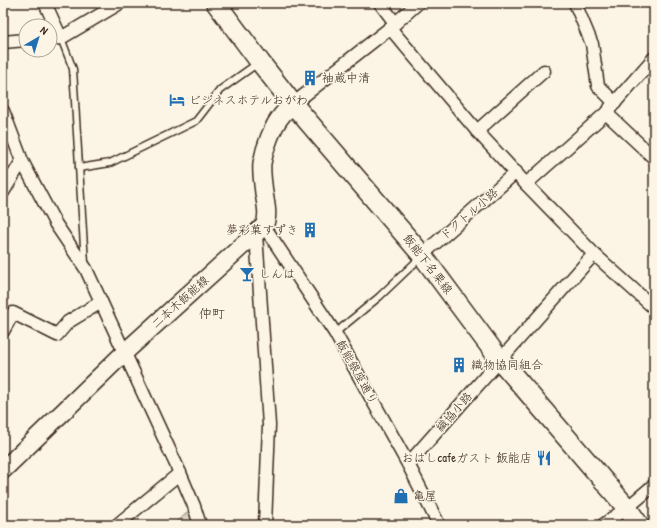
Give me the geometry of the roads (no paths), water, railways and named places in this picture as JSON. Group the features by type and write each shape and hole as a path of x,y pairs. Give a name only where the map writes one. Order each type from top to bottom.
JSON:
{"main road":[{"name":"飯能下名栗線","path":"216,3 293,104 422,255 500,360 627,508 639,525"},
{"path":"260,230 266,221 267,214 262,163 273,129 282,115 293,104"},
{"name":"二本木飯能線","path":"3,470 125,352 260,230"}],"street":[{"path":"45,3 50,18"},
{"path":"58,37 120,3"},
{"path":"380,3 392,25 477,131 594,254 654,308"},
{"path":"293,104 418,3"},
{"path":"575,3 592,44 598,86 615,103"},
{"path":"3,42 18,41"},
{"path":"526,184 606,113 654,58"},
{"path":"477,131 544,71"},
{"path":"3,111 22,161 55,223 86,269 180,473 194,506 200,525"},
{"path":"606,113 654,158"},
{"path":"3,192 22,161"},
{"name":"ドクトル小路","path":"422,255 516,172"},
{"path":"260,230 269,425 265,525"},
{"name":"飯能銀座通り","path":"260,230 335,333 408,464 439,525"},
{"name":"織協小路","path":"408,464 594,254"},
{"path":"3,331 13,313 57,335 68,322 101,302"},
{"path":"117,525 180,473"},
{"path":"603,525 627,508 654,485"}],"lane":[{"path":"58,42 73,70 86,269"},
{"path":"79,168 110,163 196,121 220,90 260,62"},
{"path":"335,333 379,297 422,255"}],"place":[{"name":"袖蔵中清","path":"310,78"},
{"name":"ビジネスホテルおがわ","path":"177,100"},
{"name":"夢彩菓すずき","path":"310,230"},
{"name":"しんは","path":"247,274"},
{"name":"織物協同組合","path":"459,365"},
{"name":"おはしcafeガスト 飯能店","path":"544,458"},
{"name":"亀屋","path":"401,496"}],"district":[{"name":"仲町","path":"212,313"}]}
